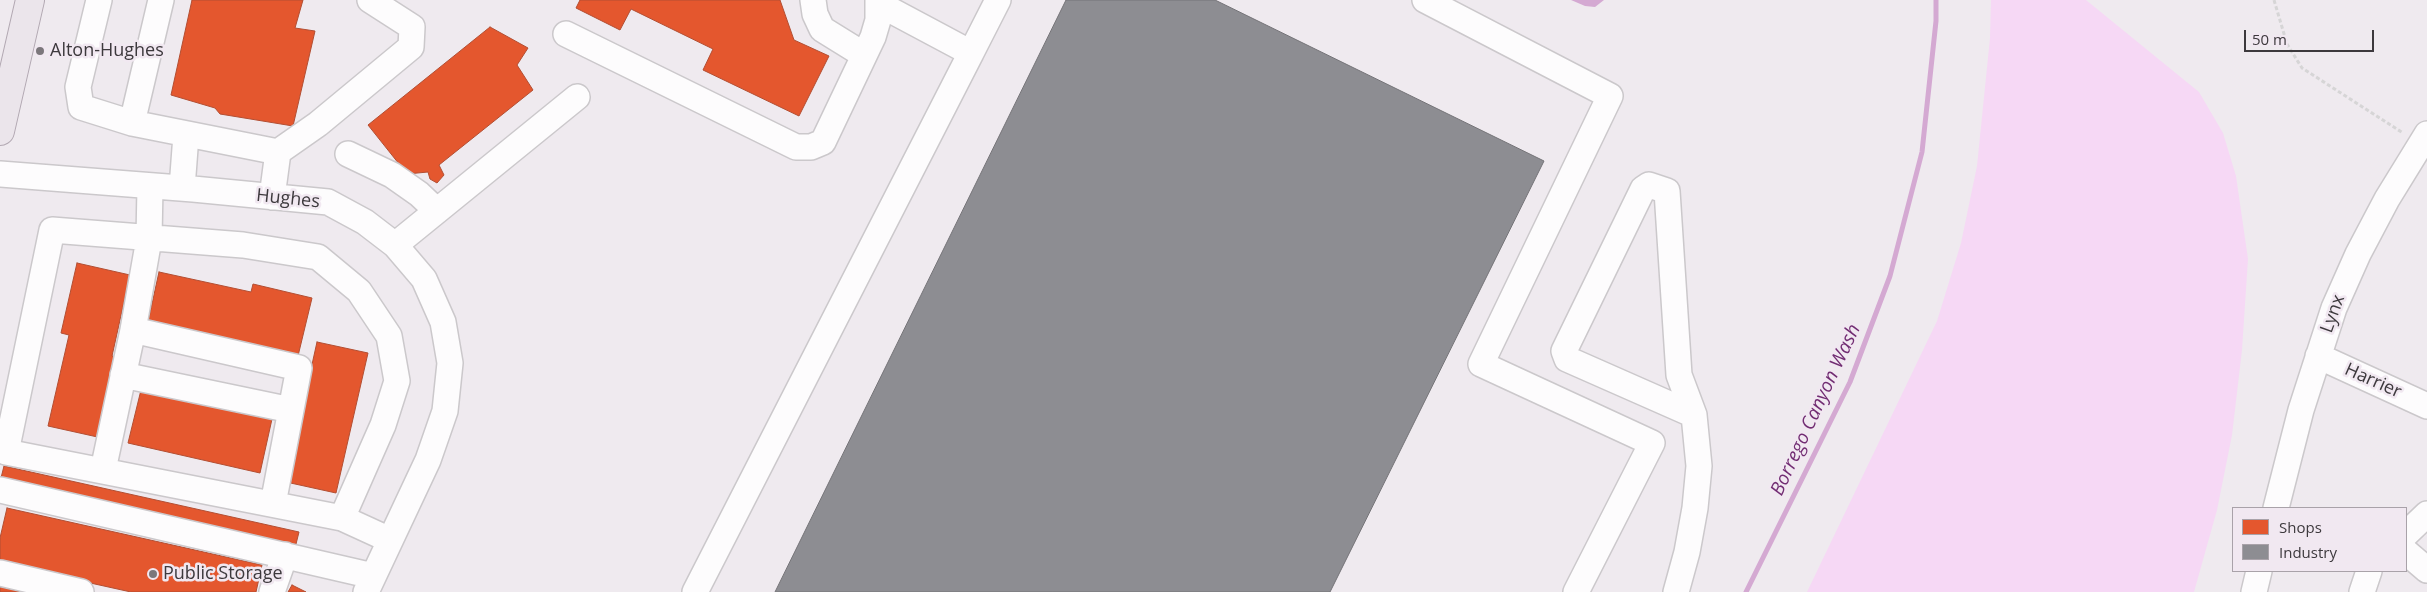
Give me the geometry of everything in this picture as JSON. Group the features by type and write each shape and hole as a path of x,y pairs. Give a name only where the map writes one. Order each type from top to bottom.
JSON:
{"main road":[{"path":"0,130 30,0"}],"street":[{"path":"99,0 78,87 81,106 132,124 278,152 318,124 411,47 412,27 370,0"},
{"path":"132,124 160,0"},
{"path":"813,0 815,14 822,29 864,55"},
{"path":"695,592 998,0"},
{"path":"1425,0 1610,96 1481,364 1652,443 1576,592"},
{"path":"566,34 796,147 811,147 823,142 864,55 878,20 878,2 971,53"},
{"path":"395,245 578,97"},
{"path":"182,188 186,135"},
{"name":"Lynx","path":"2276,507 2301,410 2334,308 2358,254 2387,199 2424,139"},
{"path":"272,197 278,152"},
{"path":"348,154 392,175 419,194 437,211"},
{"name":"Hughes","path":"0,174 182,188 328,202 365,222 395,245 424,279 443,322 450,362 445,411 428,460 369,584"},
{"path":"1676,592 1688,552 1699,466 1694,415 1679,376 1667,191 1649,185 1643,189 1564,351 1567,359 1694,415"},
{"path":"103,470 133,330 149,239 150,186"},
{"path":"342,518 383,425 397,381 389,336 359,292 318,257 243,245 52,230 6,452 342,518 390,540"},
{"path":"133,330 299,368 273,504"},
{"name":"Harrier","path":"2318,356 2427,406"},
{"path":"123,375 291,410"},
{"path":"0,490 284,555 369,584"},
{"path":"2407,533 2427,514"},
{"path":"2407,553 2427,570"},
{"path":"272,592 284,555"},
{"path":"2254,592 2260,572"},
{"path":"2362,592 2370,572"},
{"path":"0,573 81,592"}],"path":[{"path":"2274,0 2287,44 2302,68 2424,139"}],"shaded area":[{"path":"1571,0 1604,0 1595,7 1585,6"},
{"path":"1991,0 2086,0 2199,92 2223,133 2236,176 2248,259 2242,350 2232,435 2217,510 2194,592 1807,592 1937,321 1961,243 1977,166 1990,38"}],"building: Shops":[{"path":"192,0 303,0 295,28 315,31 293,126 220,114 215,108 171,95"},
{"path":"580,0 780,0 794,40 829,56 799,116 703,70 713,49 631,9 620,30 576,8"},
{"path":"490,27 528,48 517,65 533,90 439,165 444,175 437,183 430,179 428,172 407,174 368,125"},
{"path":"77,263 130,275 112,356 120,358 102,438 48,426 69,335 61,333"},
{"path":"159,272 251,292 253,284 312,298 298,356 148,322"},
{"path":"317,342 368,353 336,493 286,482"},
{"path":"141,390 272,419 260,473 128,443"},
{"path":"4,466 299,532 295,548 0,482"},
{"path":"7,508 262,565 256,592 131,592 0,563 0,538"},
{"path":"292,585 306,592 288,592"},
{"path":"0,587 24,592 0,592"}],"building: Industry":[{"path":"1066,0 1215,0 1544,161 1330,592 775,592"}],"waterway":[{"name":"Borrego Canyon Wash","path":"1746,592 1850,382 1890,276 1922,152 1936,21 1936,0"}],"place":[{"name":"Alton-Hughes","path":"40,51"},
{"name":"Public Storage","path":"153,574"}]}
